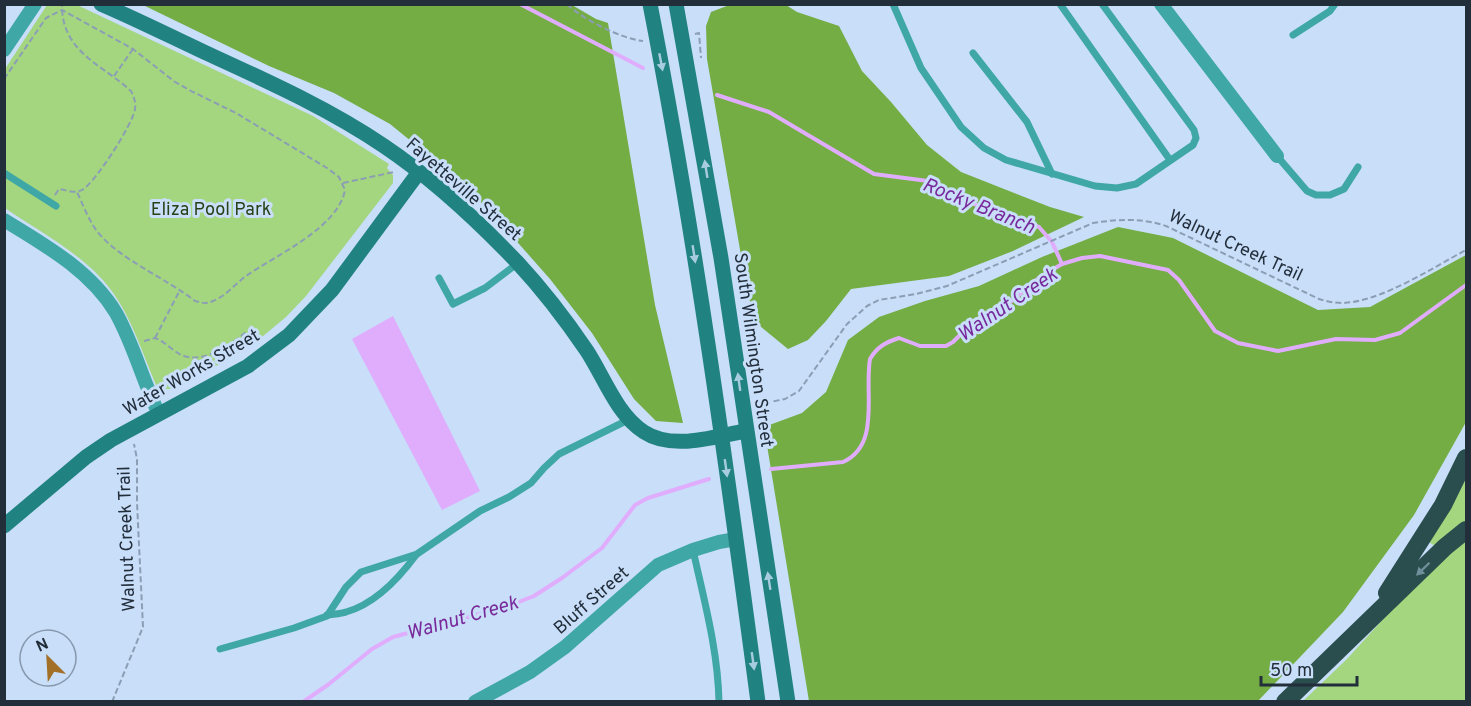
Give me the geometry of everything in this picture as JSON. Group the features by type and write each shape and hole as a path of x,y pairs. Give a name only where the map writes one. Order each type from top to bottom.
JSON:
{"highway":[{"path":"1367,622 1443,505 1467,458"},
{"path":"1285,702 1445,547 1467,530"}],"main road":[{"name":"Fayetteville Street","path":"101,4 245,71 340,119 384,146 419,172 483,227 549,299 586,350 630,419 644,432 668,441 746,431"},
{"path":"650,4 679,160 758,702"},
{"name":"South Wilmington Street","path":"676,4 704,155 788,702"},
{"name":"Water Works Street","path":"4,526 86,457 248,366 289,334 332,290 419,172"}],"street":[{"path":"4,50 35,4"},
{"path":"1161,4 1277,156"},
{"path":"4,220 69,263 91,281 116,314 159,414"},
{"name":"Bluff Street","path":"475,702 530,672 565,647 658,565 693,550 736,539"}],"lane":[{"path":"892,4 921,68 961,127 984,148 1006,160 1052,174 1095,186 1125,188 1136,184 1193,144 1196,138 1195,133 1102,4"},
{"path":"1060,4 1085,43 1170,160"},
{"path":"1293,35 1330,11 1335,4"},
{"path":"973,53 1027,122 1052,174"},
{"path":"1277,156 1307,191 1316,195 1330,195 1344,189 1358,167"},
{"path":"4,173 53,204"},
{"path":"439,278 453,304 485,288 518,264"},
{"path":"327,615 346,587 361,572 417,554 480,511 531,483 560,454 630,419"},
{"path":"693,550 714,652 719,702"},
{"path":"220,649 294,628 327,615 347,612 373,599 402,574 417,554"}],"path":[{"path":"53,204 59,189 77,192 85,188 106,164 135,112 135,99 131,91 85,58 67,28 62,4"},
{"path":"567,4 574,11 621,35 641,42 647,39"},
{"path":"62,10 133,49 175,82 257,125 327,168 343,183 345,190 344,198 328,219 308,236 251,273 220,298 208,303 202,303 119,251 105,239 89,219 77,192"},
{"path":"4,79 46,18 62,10"},
{"path":"113,77 133,49"},
{"path":"343,183 394,172"},
{"name":"Walnut Creek Trail","path":"754,406 785,399 800,391 847,324 867,306 886,299 937,289 1093,223 1115,219 1151,221 1319,299 1339,303 1356,302 1397,287 1467,250"},
{"path":"131,347 155,338 180,290"},
{"path":"155,338 177,353 195,358 232,343 246,332"},
{"name":"Walnut Creek Trail","path":"112,702 143,627 137,459 134,441"}],"green space":[{"path":"732,4 786,5 797,12 839,26 862,71 927,145 961,172 1050,207 1084,217 1013,251 949,276 851,289 808,340 788,349 755,322 747,290 707,59 706,26 711,12"},
{"name":"Eliza Pool Park","path":"47,5 77,5 313,116 389,164 387,168 393,175 393,183 306,296 286,317 257,341 227,360 172,389 166,389 160,385 157,387 125,312 100,277 76,255 5,208 5,69"},
{"path":"143,5 572,5 608,23 655,305 683,423 656,421 634,399 592,333 550,279 489,210 449,172 390,124 334,93 269,66"},
{"path":"1118,227 1173,238 1318,310 1370,307 1466,255 1466,422 1414,515 1343,612 1258,701 809,701 764,427 802,413 826,392 848,340 879,317 979,286 1042,257"},
{"path":"1466,478 1466,522 1435,546 1429,542"},
{"path":"1466,535 1466,701 1302,702 1347,659 1406,594"}],"shaded area":[{"path":"393,316 480,491 442,510 352,339"}],"waterway":[{"name":"Rocky Branch","path":"520,4 643,68"},
{"name":"Rocky Branch","path":"717,95 769,112 874,174 928,181 963,200 1039,227 1052,242 1062,264"},
{"name":"Walnut Creek","path":"771,469 843,462 855,454 867,431 870,359 882,346 899,338 920,346 946,346 975,320 1007,305 1040,277 1062,264 1082,258 1100,256 1168,270 1179,280 1215,331 1238,343 1278,351 1336,339 1375,340 1400,333 1466,285"},
{"name":"Walnut Creek","path":"303,702 372,649 393,637 506,607 534,596 602,548 635,505 648,498 709,479"}]}
